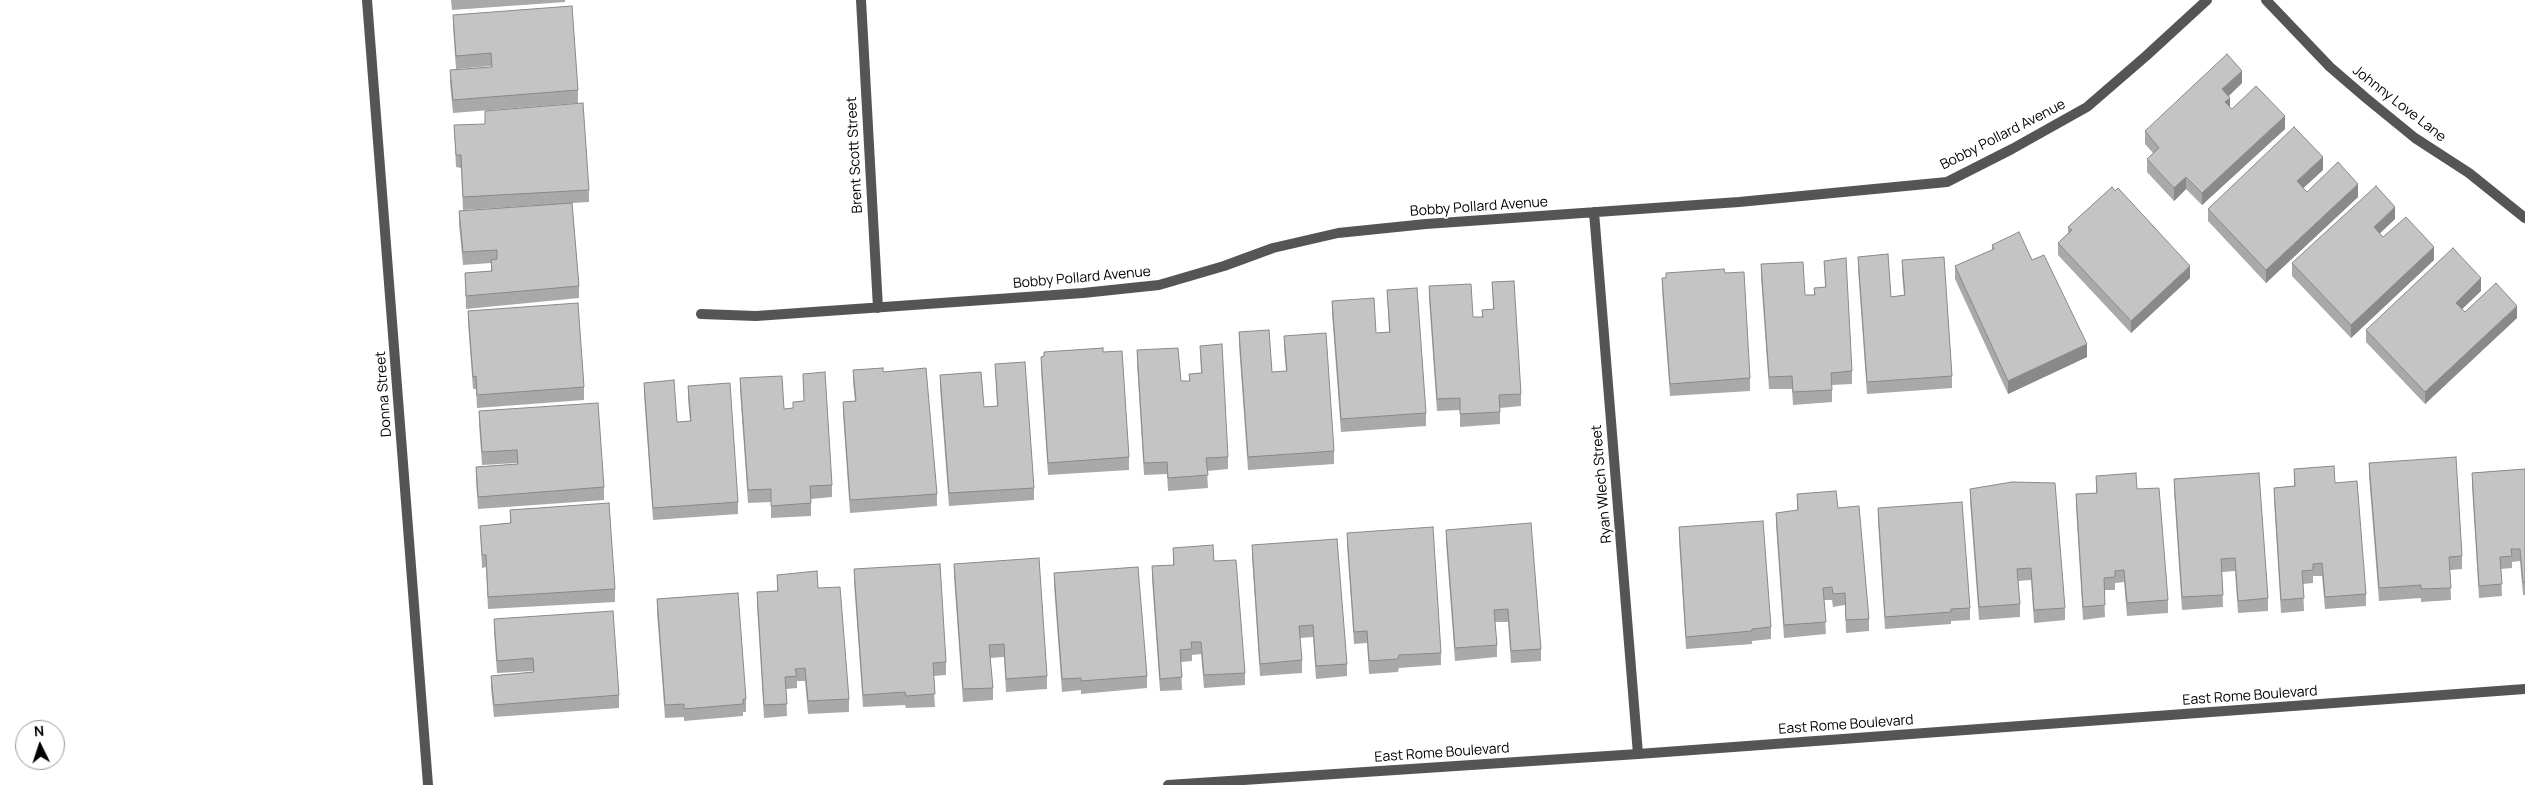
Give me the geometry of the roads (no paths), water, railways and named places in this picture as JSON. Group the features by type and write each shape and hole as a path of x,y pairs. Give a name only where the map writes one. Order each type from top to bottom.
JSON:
{"street":[{"name":"Donna Street","path":"367,0 428,785"},
{"name":"Brent Scott Street","path":"861,0 878,308"},
{"name":"Bobby Pollard Avenue","path":"701,314 756,316 1083,293 1159,285 1224,266 1274,248 1338,233 1739,202 1946,182 2012,149 2087,107 2207,0"},
{"name":"Johnny Love Lane","path":"2266,0 2330,67 2366,98 2415,138 2469,173 2525,218"},
{"name":"Ryan Wlech Street","path":"1594,212 1638,754"},
{"name":"East Rome Boulevard","path":"1168,785 1638,754 2525,689"}]}
